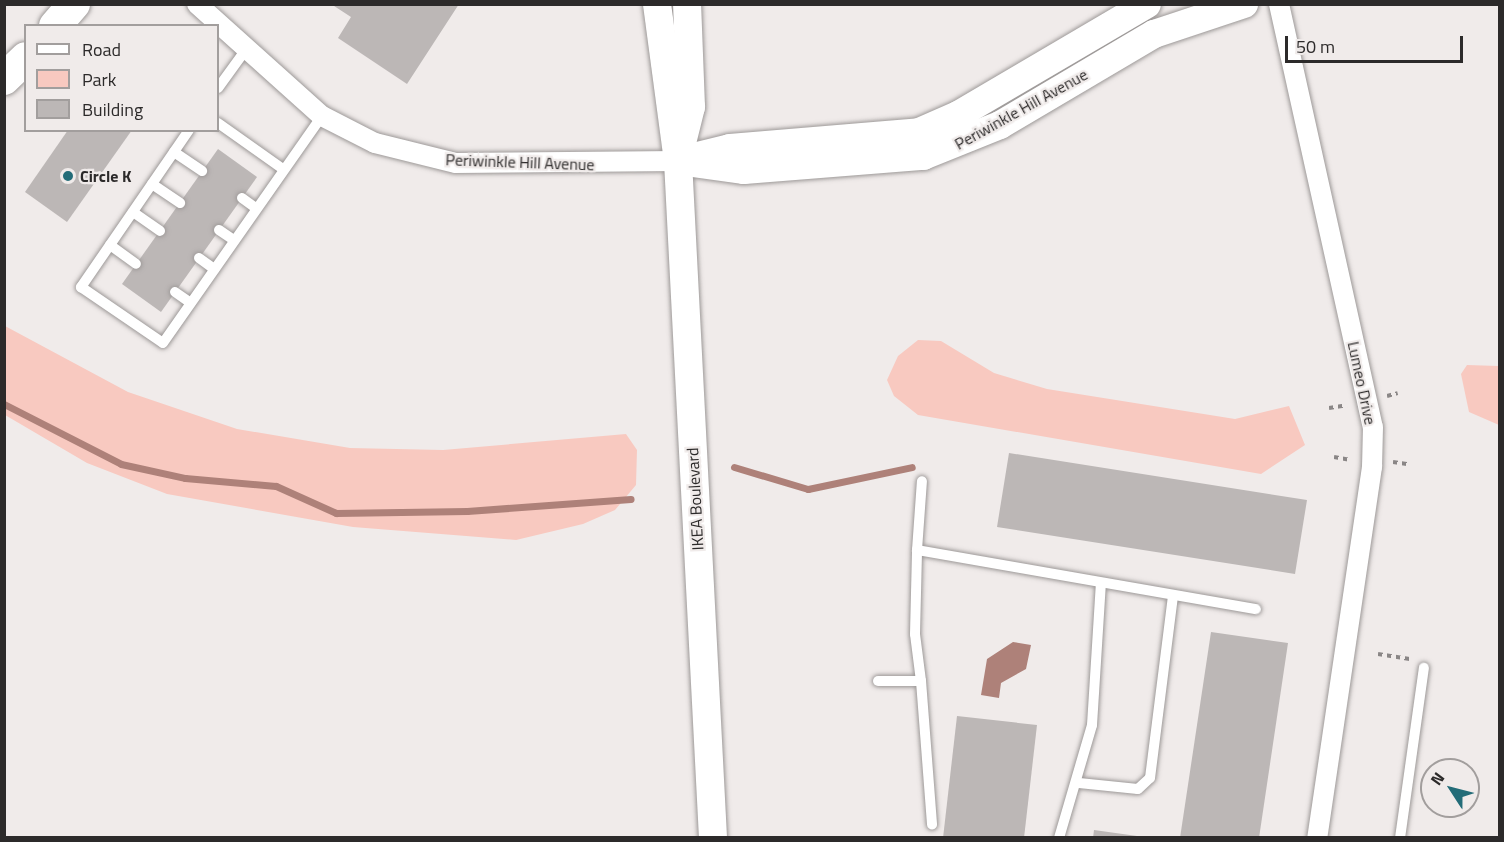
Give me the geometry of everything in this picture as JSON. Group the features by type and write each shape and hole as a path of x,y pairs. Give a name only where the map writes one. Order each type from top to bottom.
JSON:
{"main road":[{"path":"57,24 74,4"},
{"path":"4,79 24,60"}],"street":[{"name":"Periwinkle Hill Avenue","path":"197,4 322,116 375,143 456,163 678,161 744,170 896,161 938,152 1000,125 1154,34 1244,4"},
{"name":"IKEA Boulevard","path":"657,4 678,161 713,837"},
{"name":"IKEA Boulevard","path":"678,161 691,107 687,4"},
{"name":"Periwinkle Hill Avenue","path":"678,161 730,148 919,132 958,115 1147,4"},
{"name":"Lumeo Drive","path":"1279,4 1373,426 1372,467 1317,837"}],"lane":[{"path":"219,87 248,48"},
{"path":"188,132 81,287 163,343 322,116"},
{"path":"219,124 283,169"},
{"path":"174,152 202,171"},
{"path":"152,184 180,203"},
{"path":"242,198 256,208"},
{"path":"133,212 160,231"},
{"path":"219,230 234,240"},
{"path":"110,246 136,264"},
{"path":"199,258 214,269"},
{"path":"175,292 191,303"},
{"path":"922,481 917,550 915,634 921,681 932,825"},
{"path":"917,550 1256,609"},
{"path":"1059,837 1079,783 1092,725 1101,583"},
{"path":"1079,783 1138,789 1150,778 1173,595"},
{"path":"1400,837 1424,668"},
{"path":"878,681 921,681"}],"path":[{"path":"1384,397 1398,393"},
{"path":"1329,408 1348,405"},
{"path":"1334,457 1354,460"},
{"path":"1389,462 1407,464"},
{"path":"1378,654 1413,660"}],"green space":[{"path":"5,326 128,392 237,429 350,448 443,450 626,434 637,450 636,485 615,510 583,524 516,540 353,527 167,494 87,463 5,415"},
{"path":"918,340 941,341 994,373 1047,389 1235,419 1289,406 1305,445 1261,474 918,415 894,396 887,380 898,356"},
{"path":"1467,365 1499,366 1499,425 1469,412 1461,374"}],"shaded area":[{"path":"1013,642 1031,645 1026,669 1001,683 999,698 981,695 987,659"}],"building":[{"path":"331,4 459,4 407,84 338,38 351,17"},
{"name":"Circle K","path":"67,132 131,132 67,222 25,192"},
{"path":"218,149 257,177 161,312 122,284"},
{"path":"1009,453 1307,500 1295,574 997,527"},
{"path":"1211,632 1288,643 1259,838 1180,838"},
{"path":"957,716 1037,725 1024,838 943,838"},
{"path":"1094,830 1137,836 1137,838 1093,838"}],"waterway":[{"path":"4,404 121,464 185,478 276,486 336,513 467,511 631,499"},
{"path":"734,467 808,489 912,467"}],"place":[{"name":"Circle K","path":"68,176"}]}
